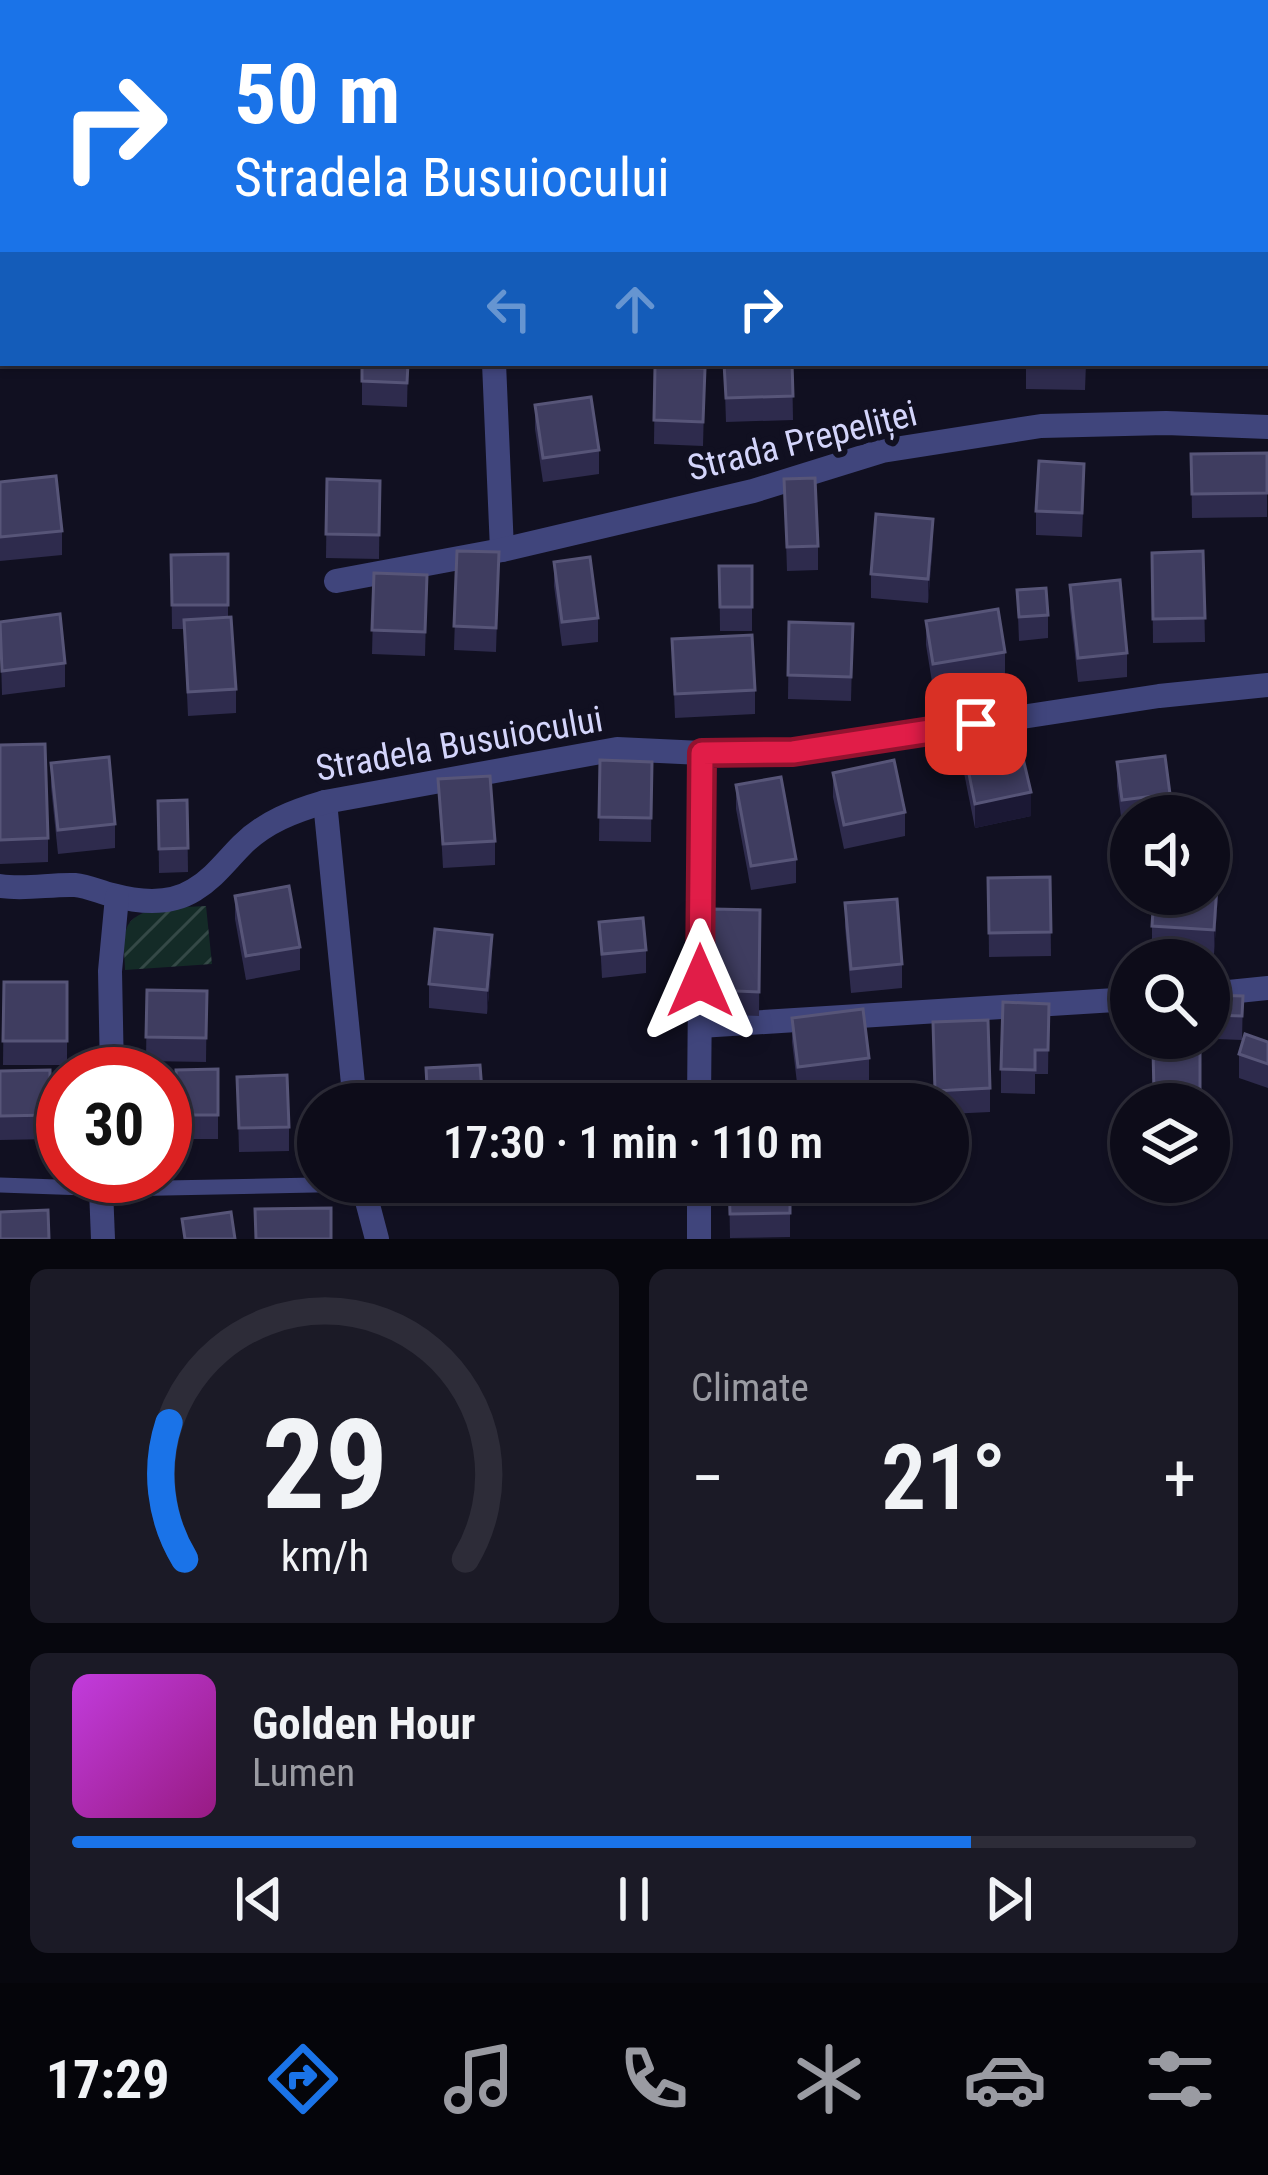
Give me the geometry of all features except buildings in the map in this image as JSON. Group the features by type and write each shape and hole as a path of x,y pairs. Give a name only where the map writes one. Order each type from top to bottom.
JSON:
{"street":[{"path":"494,366 502,550"},
{"name":"Strada Prepeliței","path":"336,581 502,550 752,491 882,451 1041,426 1166,423 1268,428"},
{"name":"Stradela Busuiocului","path":"117,897 153,902 188,894 272,822 325,802 617,749 793,752 1160,696 1268,685"},
{"path":"700,1083 702,753"},
{"path":"325,802 353,1083"},
{"path":"0,886 21,890 78,885 117,897 110,971 111,1047"},
{"path":"1230,992 1268,988"},
{"path":"700,1026 1110,1000"},
{"path":"103,1239 108,1203"},
{"path":"368,1203 377,1239"},
{"path":"699,1203 699,1239"}],"lane":[{"path":"192,1184 297,1184"},
{"path":"0,1185 36,1185"}],"green space":[{"path":"206,906 212,964 125,970 124,940 131,921 149,911"}],"route":[{"path":"700,981 702,753 793,752 976,724"}]}
